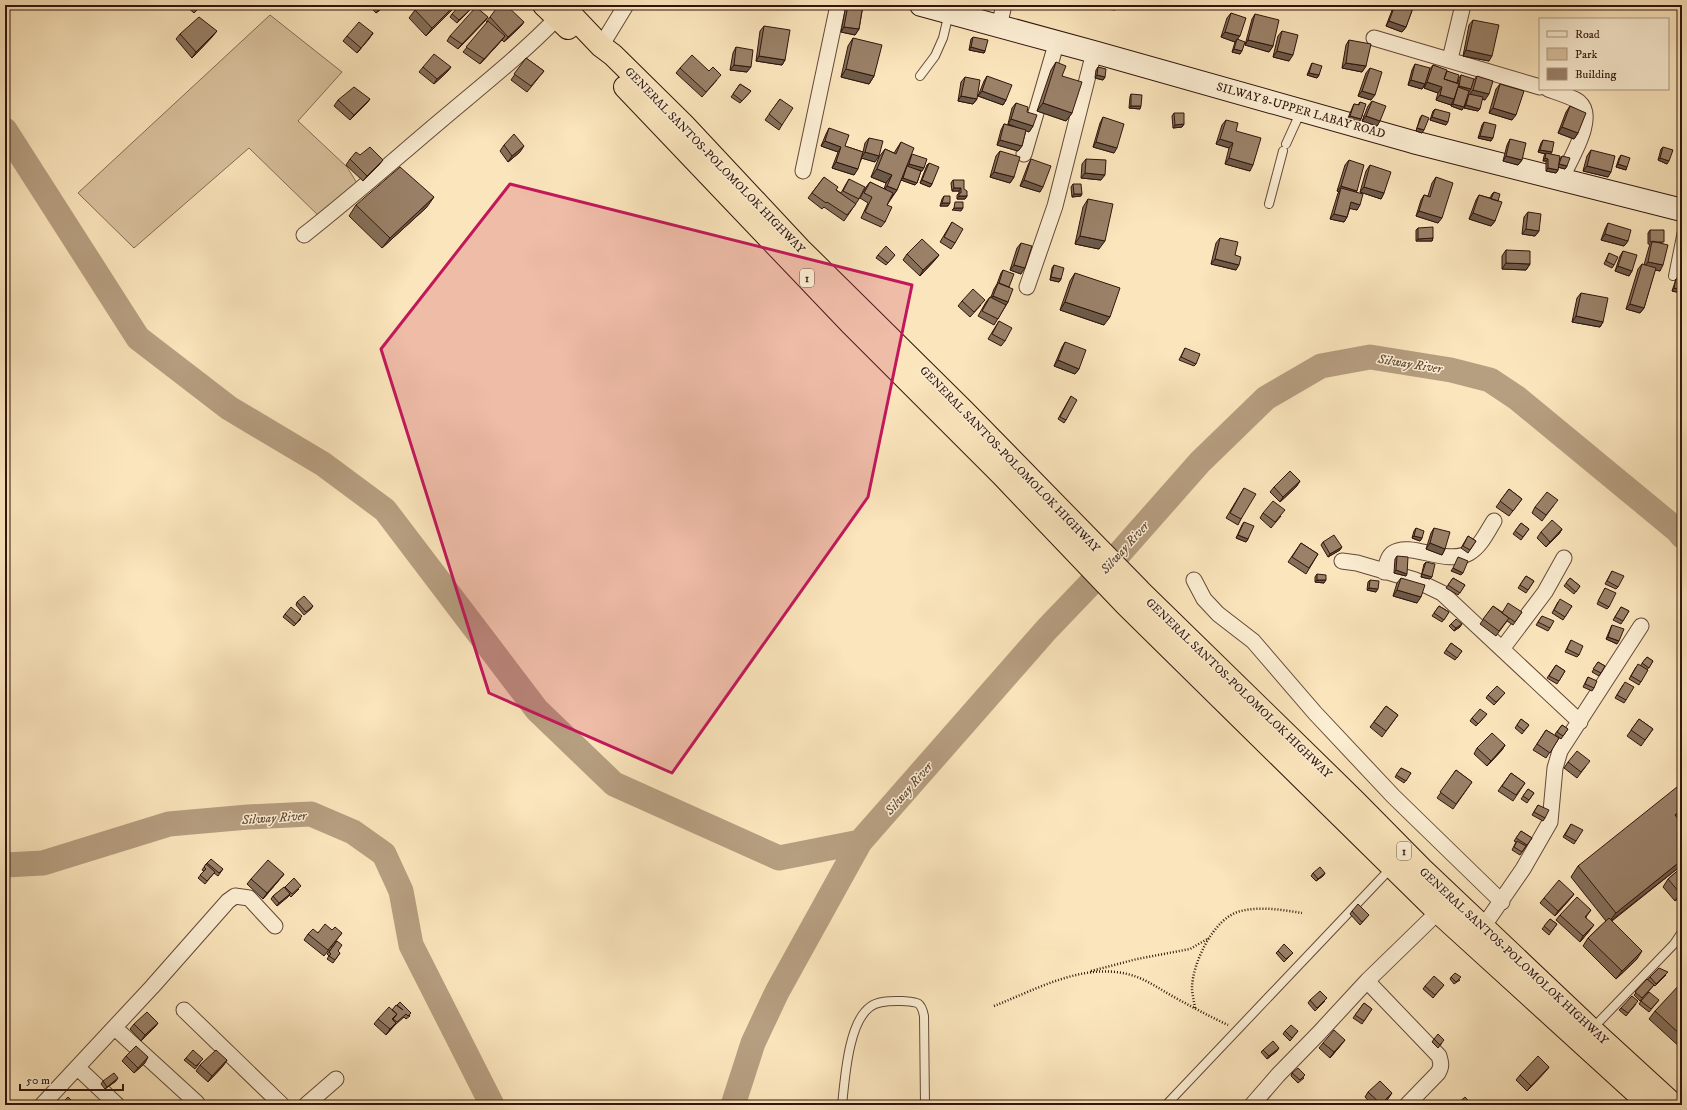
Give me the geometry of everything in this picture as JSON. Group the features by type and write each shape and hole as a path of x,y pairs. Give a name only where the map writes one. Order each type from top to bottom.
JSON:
{"highway":[{"name":"GENERAL SANTOS-POLOMOLOK HIGHWAY","path":"554,9 612,55 683,124 800,249 1018,465 1066,530"},
{"name":"1","path":"554,9 850,323 1001,474 1066,530 1392,867 1438,912 1650,1105"},
{"name":"GENERAL SANTOS-POLOMOLOK HIGHWAY","path":"1133,598 1355,801 1422,869 1592,1030 1674,1105"}],"main road":[{"name":"SILWAY 8-UPPER LABAY ROAD","path":"921,5 949,12 1001,15 1057,42 1413,142 1682,210"}],"street":[{"path":"601,46 626,5"},
{"path":"803,171 838,5"},
{"path":"1450,59 1463,5"},
{"path":"304,235 345,203 534,42 554,9"},
{"path":"1374,38 1450,59 1539,87"},
{"path":"1024,154 1057,42"},
{"path":"1027,287 1055,206 1094,52"},
{"path":"1550,90 1579,102 1585,110 1586,117 1581,138 1561,180"},
{"path":"1384,572 1392,553 1399,551 1408,550 1450,557 1464,555 1471,552 1484,539 1494,521"},
{"path":"1502,649 1545,592 1564,558"},
{"path":"1342,561 1357,563 1415,580 1442,593 1580,722"},
{"path":"1194,580 1204,599 1218,614 1253,641 1315,713 1393,796 1502,902"},
{"path":"1483,927 1502,902 1527,863 1550,822 1553,805 1555,768 1560,751 1641,626"},
{"path":"42,1105 115,1028 231,898 235,896 243,896 249,898 276,926"},
{"path":"1252,1105 1278,1075 1367,981 1438,912"},
{"path":"1367,981 1439,1056 1441,1062 1441,1068 1438,1073 1407,1105"},
{"path":"184,1010 282,1105"},
{"path":"115,1028 197,1103"},
{"path":"78,1068 117,1105"},
{"path":"306,1105 336,1079"}],"lane":[{"path":"920,76 935,56 942,38 949,12"},
{"path":"1269,204 1277,167 1284,147 1301,110"},
{"path":"1673,276 1682,231"},
{"path":"1166,1105 1392,867"},
{"path":"1592,1030 1674,944 1682,932"},
{"path":"842,1105 849,1048 861,1016 870,1006 888,1001 916,1002 922,1007 924,1016 925,1105"}],"path":[{"path":"1195,1009 1192,986 1196,961 1209,938 1220,923 1240,911 1265,909 1302,913"},
{"path":"994,1006 1068,976 1137,959 1190,949 1209,938"},
{"path":"1089,972 1122,972 1142,979 1195,1009 1237,1029"}],"highlighted area":[{"path":"510,184 912,285 868,497 672,773 489,693 381,349"}],"green space":[{"path":"270,15 342,72 298,121 347,167 360,188 323,220 249,148 134,248 78,193"}],"building":[{"path":"190,5 201,5 196,10"},
{"path":"420,5 455,5 432,28 415,10"},
{"path":"460,5 471,5 473,7 459,20 452,14"},
{"path":"499,5 506,5 524,22 508,37 490,17"},
{"path":"848,5 863,5 859,29 844,27"},
{"path":"1395,5 1414,5 1406,27 1389,21"},
{"path":"476,7 488,17 462,44 450,36"},
{"path":"1231,13 1246,18 1240,36 1225,32"},
{"path":"1255,14 1279,20 1273,46 1248,40"},
{"path":"199,17 217,31 196,52 180,34"},
{"path":"1473,20 1499,25 1492,56 1466,50"},
{"path":"488,21 505,36 484,59 466,47"},
{"path":"359,22 373,33 361,48 347,36"},
{"path":"764,26 790,30 785,60 759,56"},
{"path":"1282,31 1298,35 1293,55 1277,51"},
{"path":"973,37 988,40 985,51 971,47"},
{"path":"853,38 882,45 874,76 846,69"},
{"path":"1237,39 1245,42 1242,51 1234,49"},
{"path":"1349,40 1371,44 1366,66 1346,63"},
{"path":"736,47 753,50 751,67 734,65"},
{"path":"434,54 451,67 437,79 423,67"},
{"path":"692,55 709,71 713,67 721,75 706,92 680,68"},
{"path":"526,58 544,71 531,86 514,74"},
{"path":"1056,62 1066,66 1062,76 1082,82 1072,113 1043,103"},
{"path":"1312,63 1322,66 1319,75 1309,73"},
{"path":"1415,64 1430,68 1425,84 1411,80"},
{"path":"1433,65 1447,70 1444,79 1459,84 1454,99 1440,95 1442,87 1427,82"},
{"path":"1098,67 1106,69 1105,77 1097,75"},
{"path":"1370,68 1382,72 1375,95 1362,91"},
{"path":"1447,71 1459,75 1457,83 1444,79"},
{"path":"1461,75 1474,79 1471,89 1459,86"},
{"path":"987,76 1012,85 1006,100 982,91"},
{"path":"1477,76 1493,81 1489,94 1473,90"},
{"path":"965,77 980,80 977,99 961,96"},
{"path":"740,84 751,91 742,101 733,94"},
{"path":"1500,84 1524,91 1516,115 1493,108"},
{"path":"354,87 370,99 354,115 338,100"},
{"path":"1458,87 1469,91 1464,107 1453,104"},
{"path":"1131,94 1142,95 1141,106 1131,106"},
{"path":"1469,94 1483,97 1480,109 1466,105"},
{"path":"780,99 793,108 782,125 769,114"},
{"path":"1372,101 1386,106 1380,121 1366,116"},
{"path":"1360,102 1366,104 1361,119 1350,116 1354,104 1359,105"},
{"path":"1016,103 1028,107 1027,112 1037,115 1033,126 1011,119"},
{"path":"1570,106 1586,113 1578,133 1562,127"},
{"path":"1435,109 1450,113 1448,122 1432,117"},
{"path":"1174,113 1184,113 1184,124 1175,125"},
{"path":"1422,115 1429,118 1424,130 1417,128"},
{"path":"1103,117 1124,124 1117,148 1096,142"},
{"path":"1226,120 1238,123 1236,131 1261,138 1253,165 1229,158 1233,143 1220,139"},
{"path":"1484,122 1496,125 1493,138 1480,136"},
{"path":"1004,124 1026,130 1022,146 1000,140"},
{"path":"829,128 849,135 845,146 863,152 858,169 836,162 841,147 825,141"},
{"path":"514,134 524,146 512,156 504,145"},
{"path":"869,138 883,141 879,156 865,152"},
{"path":"1510,139 1526,143 1522,160 1506,156"},
{"path":"1543,140 1554,142 1552,152 1540,150"},
{"path":"901,142 914,148 897,190 887,186 892,175 877,169 885,149 896,154"},
{"path":"370,147 383,160 367,176 350,159 356,152 360,155"},
{"path":"1663,147 1673,150 1669,161 1660,158"},
{"path":"1591,150 1615,156 1611,172 1587,166"},
{"path":"1000,151 1020,157 1014,177 994,172"},
{"path":"1546,153 1560,156 1558,170 1548,168 1548,159 1545,158"},
{"path":"912,154 927,159 924,168 909,164"},
{"path":"1621,155 1630,158 1627,167 1618,164"},
{"path":"1562,156 1570,158 1567,166 1559,164"},
{"path":"1031,159 1051,166 1043,187 1024,180"},
{"path":"1086,159 1106,160 1105,175 1085,173"},
{"path":"1349,160 1364,165 1357,191 1341,186"},
{"path":"929,163 939,167 932,184 922,180"},
{"path":"1370,165 1391,172 1384,193 1364,187"},
{"path":"907,166 921,171 917,183 903,178"},
{"path":"400,167 434,197 390,238 356,205"},
{"path":"824,177 838,187 836,190 856,204 847,215 812,193"},
{"path":"1436,177 1453,183 1442,218 1419,211 1424,195 1430,197"},
{"path":"849,179 865,187 859,199 843,191"},
{"path":"953,180 964,180 964,189 967,191 967,196 959,196 959,193 961,193 961,188 954,188"},
{"path":"870,182 893,193 887,205 892,207 885,222 865,212 872,197 864,193"},
{"path":"1073,184 1081,184 1082,194 1074,194"},
{"path":"1341,188 1363,194 1360,205 1351,202 1347,217 1334,214"},
{"path":"1494,192 1500,194 1498,201 1491,199"},
{"path":"1479,195 1502,202 1495,221 1473,213"},
{"path":"944,196 950,196 950,203 942,203"},
{"path":"1088,199 1113,204 1105,241 1080,236"},
{"path":"955,202 963,202 963,208 954,208"},
{"path":"1528,212 1541,214 1539,231 1526,229"},
{"path":"952,222 963,229 955,243 944,237"},
{"path":"1608,223 1631,230 1628,241 1605,234"},
{"path":"1433,227 1433,238 1418,239 1418,228"},
{"path":"1650,230 1664,230 1664,242 1650,242"},
{"path":"1220,238 1238,242 1235,255 1241,257 1239,265 1215,259"},
{"path":"922,239 939,255 923,270 907,254"},
{"path":"1652,241 1668,245 1663,265 1648,262"},
{"path":"1021,243 1032,246 1025,268 1014,265"},
{"path":"886,246 895,255 888,263 878,255"},
{"path":"1506,250 1530,251 1530,264 1506,263"},
{"path":"1623,251 1637,255 1632,271 1618,266"},
{"path":"1609,253 1618,257 1614,265 1606,261"},
{"path":"1642,264 1656,268 1644,308 1630,304"},
{"path":"1054,265 1064,268 1061,279 1051,277"},
{"path":"1003,270 1014,274 1009,287 999,283"},
{"path":"1075,273 1120,288 1110,317 1065,302"},
{"path":"1676,279 1682,280 1682,290 1674,288"},
{"path":"998,283 1013,289 1008,302 993,296"},
{"path":"973,289 985,300 974,312 962,301"},
{"path":"1581,293 1608,298 1603,322 1576,316"},
{"path":"990,297 1006,305 998,319 982,311"},
{"path":"999,321 1012,328 1005,341 992,334"},
{"path":"1065,342 1086,350 1079,369 1058,360"},
{"path":"1185,348 1200,354 1196,364 1181,357"},
{"path":"1071,396 1077,400 1066,420 1060,417"},
{"path":"1290,471 1300,481 1283,497 1274,487"},
{"path":"1244,488 1256,494 1241,519 1230,513"},
{"path":"1509,489 1522,499 1513,511 1500,501"},
{"path":"1547,492 1558,500 1546,515 1535,507"},
{"path":"1273,501 1285,510 1275,522 1263,513"},
{"path":"1552,520 1562,529 1550,542 1541,532"},
{"path":"1244,522 1254,526 1248,539 1238,535"},
{"path":"1521,523 1529,529 1523,537 1515,531"},
{"path":"1416,528 1424,531 1422,538 1414,536"},
{"path":"1434,528 1450,532 1445,549 1430,543"},
{"path":"1334,535 1342,547 1330,554 1323,542"},
{"path":"1468,536 1476,541 1470,550 1463,546"},
{"path":"1301,543 1318,554 1309,568 1292,557"},
{"path":"1397,556 1408,557 1407,574 1396,570"},
{"path":"1458,557 1468,561 1463,573 1453,568"},
{"path":"1426,562 1435,564 1432,577 1422,574"},
{"path":"1612,571 1624,576 1618,587 1607,581"},
{"path":"1317,574 1326,575 1326,580 1317,580"},
{"path":"1526,576 1534,581 1528,590 1520,585"},
{"path":"1401,578 1425,585 1421,597 1397,590"},
{"path":"1453,578 1465,585 1460,593 1448,585"},
{"path":"1570,578 1580,586 1576,592 1566,583"},
{"path":"1370,580 1379,581 1378,589 1369,588"},
{"path":"1605,588 1616,593 1609,607 1598,601"},
{"path":"304,596 313,606 306,612 297,602"},
{"path":"1560,599 1572,606 1565,617 1554,610"},
{"path":"1508,603 1522,612 1515,622 1502,613"},
{"path":"1439,606 1449,612 1444,620 1434,613"},
{"path":"1493,606 1509,618 1499,631 1483,619"},
{"path":"291,607 302,616 296,624 285,614"},
{"path":"1621,607 1629,611 1623,621 1615,617"},
{"path":"1542,616 1554,621 1550,628 1538,622"},
{"path":"1456,619 1462,624 1456,628 1451,624"},
{"path":"1612,625 1624,629 1619,641 1608,637"},
{"path":"1571,640 1583,646 1579,655 1567,649"},
{"path":"1451,643 1462,651 1457,658 1446,650"},
{"path":"1647,657 1653,661 1649,668 1642,663"},
{"path":"1598,662 1605,666 1601,673 1593,669"},
{"path":"1638,664 1648,670 1641,682 1631,676"},
{"path":"1556,665 1565,671 1559,681 1549,676"},
{"path":"1588,677 1597,681 1594,688 1585,684"},
{"path":"1625,682 1634,687 1626,700 1617,695"},
{"path":"1497,686 1505,693 1496,702 1488,695"},
{"path":"1386,706 1398,715 1386,731 1374,722"},
{"path":"1480,709 1487,714 1478,724 1472,718"},
{"path":"1521,719 1529,725 1524,731 1517,725"},
{"path":"1639,719 1653,729 1645,740 1631,730"},
{"path":"1562,725 1568,729 1563,736 1557,732"},
{"path":"1546,730 1559,738 1550,753 1537,744"},
{"path":"1492,733 1505,745 1491,761 1477,748"},
{"path":"1577,751 1590,761 1581,772 1568,762"},
{"path":"1401,768 1411,773 1406,781 1396,775"},
{"path":"1456,770 1472,782 1456,804 1440,792"},
{"path":"1511,773 1525,783 1516,795 1502,786"},
{"path":"1682,783 1682,809 1675,815 1682,824 1682,860 1616,913 1578,866"},
{"path":"1528,789 1534,793 1529,800 1523,796"},
{"path":"1538,805 1549,810 1545,818 1534,812"},
{"path":"1571,824 1583,830 1576,841 1565,835"},
{"path":"1521,831 1532,838 1527,845 1516,838"},
{"path":"1517,841 1526,846 1522,852 1514,847"},
{"path":"211,859 223,869 219,873 207,863"},
{"path":"268,860 284,874 267,893 251,879"},
{"path":"206,864 215,872 207,881 200,875 206,869 204,867"},
{"path":"1320,867 1325,873 1318,879 1313,873"},
{"path":"1682,867 1682,892 1680,893 1668,879"},
{"path":"294,878 301,886 292,894 285,887"},
{"path":"1559,880 1574,894 1558,911 1544,898"},
{"path":"284,887 290,894 279,903 273,896"},
{"path":"1577,897 1591,910 1585,917 1594,925 1583,936 1560,915"},
{"path":"1358,904 1369,915 1362,922 1352,911"},
{"path":"1609,918 1642,951 1622,971 1588,938"},
{"path":"1550,919 1557,924 1551,932 1544,926"},
{"path":"325,924 332,930 335,927 342,933 328,950 308,934 313,929 318,933"},
{"path":"337,941 342,945 338,951 340,953 335,960 329,956 331,954 329,952"},
{"path":"1284,944 1293,953 1286,959 1278,951"},
{"path":"1659,968 1668,972 1656,984 1650,977"},
{"path":"1455,973 1461,977 1456,982 1451,977"},
{"path":"1434,976 1444,985 1435,995 1425,986"},
{"path":"1647,979 1654,985 1642,998 1635,992"},
{"path":"1681,983 1682,984 1682,1036 1655,1011"},
{"path":"1320,991 1327,998 1317,1008 1310,1000"},
{"path":"1649,992 1659,1000 1651,1009 1641,1001"},
{"path":"1632,996 1638,1001 1628,1013 1621,1008"},
{"path":"400,1002 411,1013 408,1016 406,1014 397,1022 393,1019 397,1014 392,1010 396,1005 403,1010 397,1005"},
{"path":"1364,1003 1372,1009 1364,1021 1355,1015"},
{"path":"389,1007 397,1014 392,1019 396,1023 390,1029 378,1019"},
{"path":"147,1012 158,1023 145,1035 134,1024"},
{"path":"1291,1025 1298,1031 1292,1038 1285,1031"},
{"path":"1334,1030 1345,1040 1334,1052 1323,1043"},
{"path":"1438,1034 1444,1040 1440,1045 1434,1039"},
{"path":"1273,1041 1279,1048 1269,1056 1263,1050"},
{"path":"136,1046 148,1057 138,1068 126,1056"},
{"path":"193,1050 203,1059 196,1066 186,1058"},
{"path":"216,1050 227,1060 212,1076 200,1065"},
{"path":"1538,1056 1549,1067 1531,1086 1520,1075"},
{"path":"1298,1068 1305,1075 1300,1080 1292,1073"},
{"path":"114,1073 118,1078 107,1087 103,1081"},
{"path":"1380,1081 1392,1093 1381,1104 1368,1092"},
{"path":"68,1097 76,1105 60,1105"},
{"path":"1465,1097 1472,1105 1456,1105"}],"waterway":[{"path":"5,130 138,338 229,408 323,464 385,510 537,710 614,784 779,858 860,842"},
{"name":"Silway River","path":"733,1105 753,1043 777,992 860,842 1047,629 1117,556 1200,462 1266,398 1321,366 1370,357 1451,370 1490,380 1517,398 1677,530 1682,536"},
{"name":"Silway River","path":"5,865 43,863 169,824 248,817 311,814 353,832 384,854 401,891 411,945 492,1105"}]}
